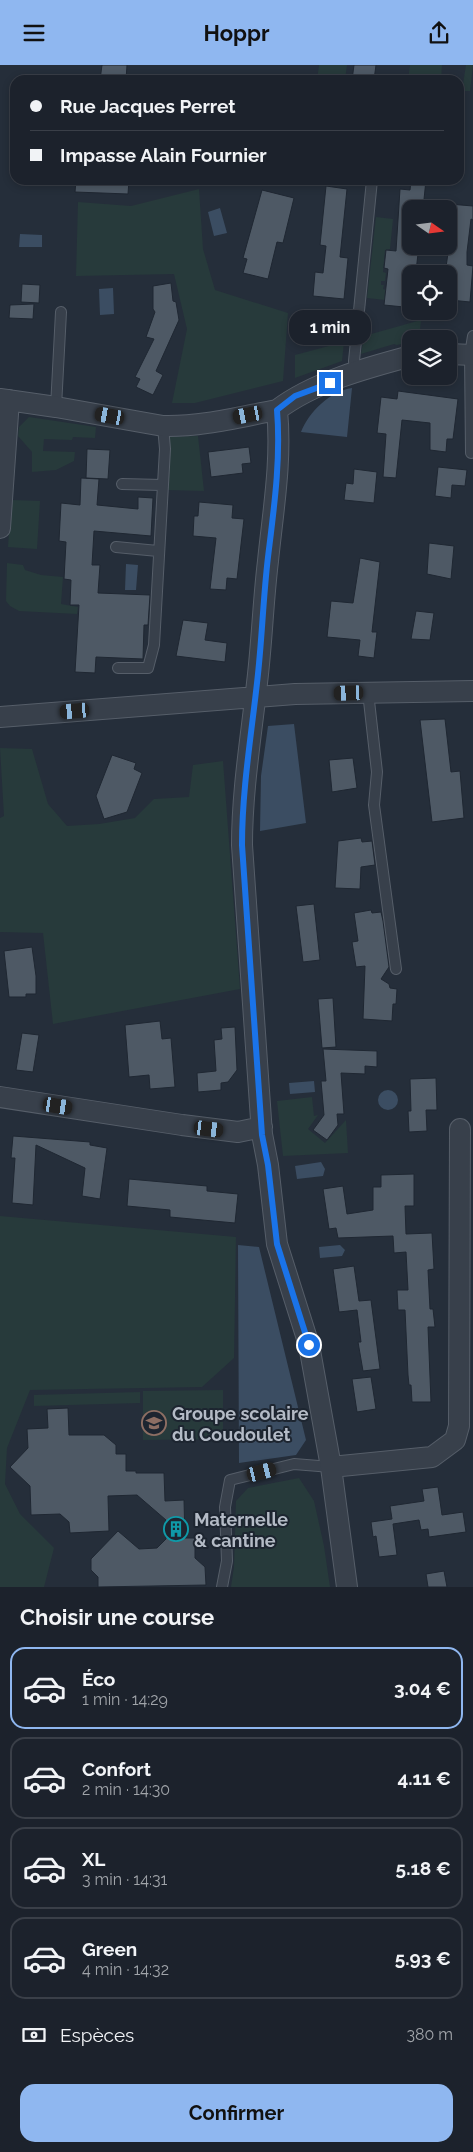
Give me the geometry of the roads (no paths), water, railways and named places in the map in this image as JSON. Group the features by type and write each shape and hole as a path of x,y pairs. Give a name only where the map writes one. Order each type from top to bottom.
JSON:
{"street":[{"path":"457,353 472,349"},
{"path":"0,528 5,400 164,426 207,425 277,410 295,396 355,373 402,359"},
{"path":"277,410 279,435 276,487 242,807 242,845 262,1133 268,1165 277,1244 309,1345 331,1467 347,1587"},
{"path":"0,717 255,697 368,692 473,691"},
{"path":"0,1097 182,1125 262,1133"},
{"path":"331,1467 432,1457 455,1441 459,1426 460,1129"}],"lane":[{"path":"355,373 354,361 372,185"},
{"path":"56,407 61,312"},
{"path":"471,453 472,349"},
{"path":"118,669 148,668 154,645 165,449 164,426"},
{"path":"122,484 162,485"},
{"path":"116,547 158,551"},
{"path":"368,692 377,772 374,805 396,969"},
{"path":"222,1587 227,1561 225,1507 230,1480 294,1464 331,1467"}],"water":[{"path":"220,208 227,233 214,236 208,212"},
{"path":"20,234 42,235 42,247 19,247"},
{"path":"113,288 114,314 100,315 99,289"},
{"path":"352,388 347,437 301,432 309,417 321,404 336,393"},
{"path":"126,564 138,565 136,590 125,590"},
{"path":"294,724 306,823 260,831 261,776 268,726"},
{"path":"314,1081 315,1092 290,1094 289,1083"},
{"path":"388,1090 395,1093 398,1100 395,1107 388,1110 381,1107 378,1100 381,1093"},
{"path":"321,1162 325,1169 323,1176 297,1179 295,1166"},
{"path":"238,1245 259,1247 306,1440 296,1455 239,1463"},
{"path":"340,1245 345,1250 342,1256 320,1258 319,1247"}],"place":[{"name":"Groupe scolaire du Coudoulet","path":"154,1423"},
{"name":"Maternelle & cantine","path":"176,1529"}]}
